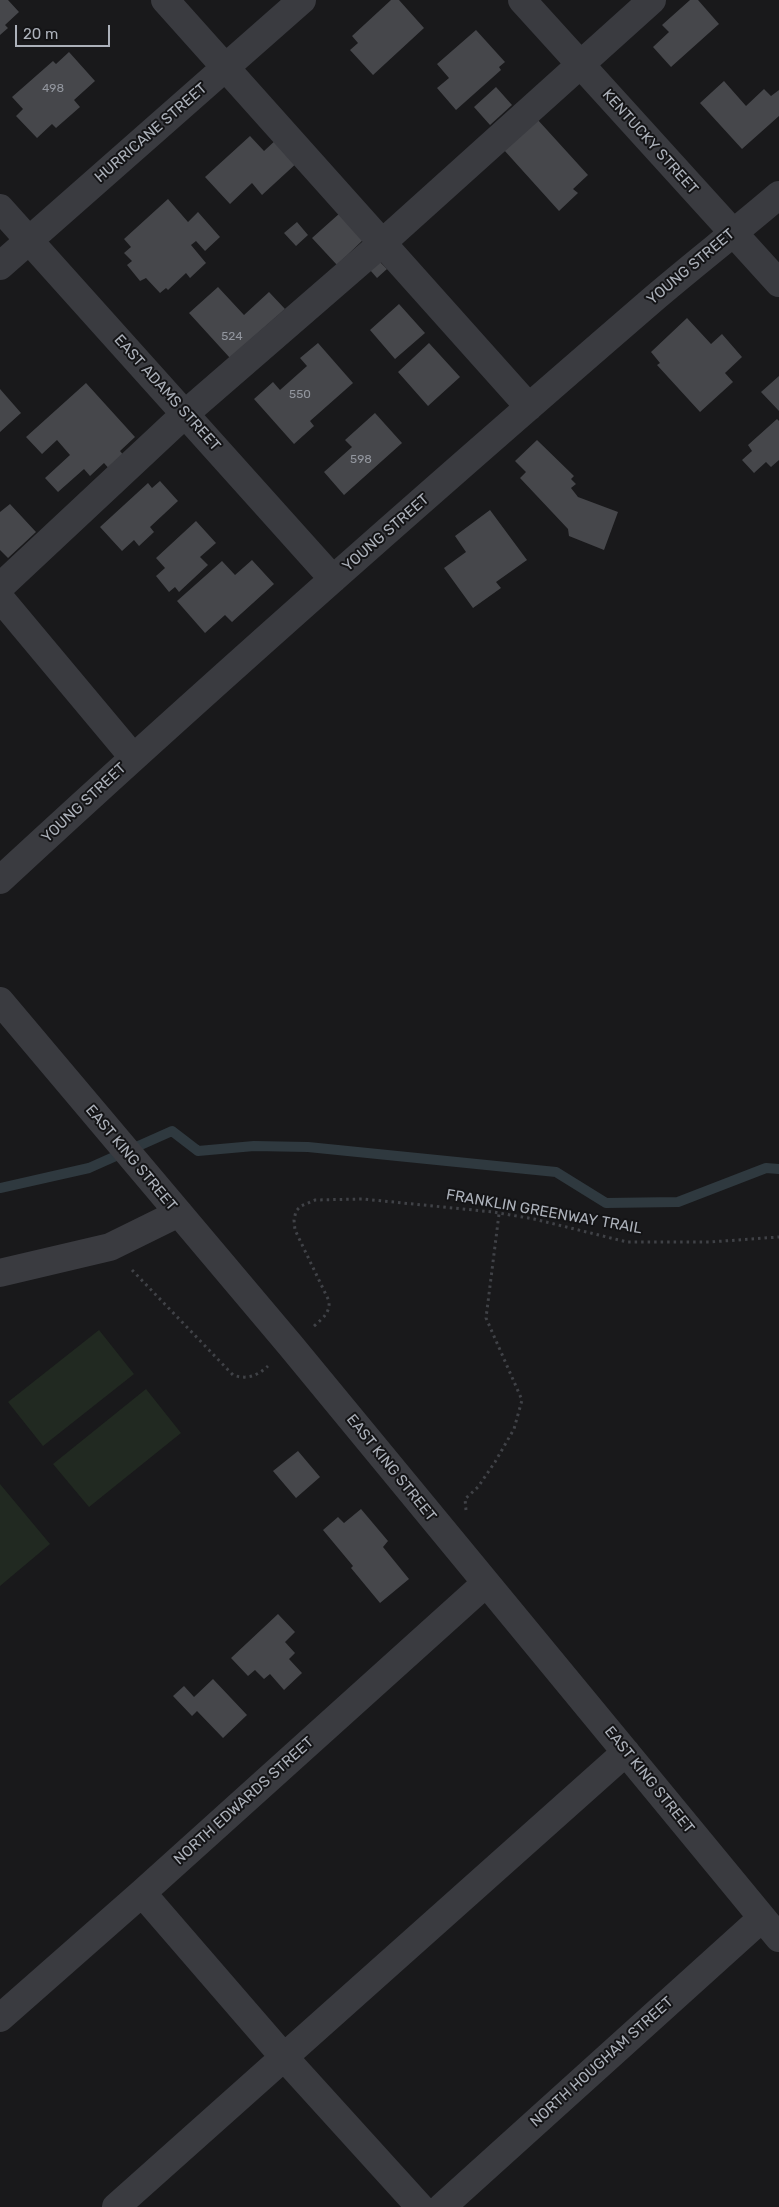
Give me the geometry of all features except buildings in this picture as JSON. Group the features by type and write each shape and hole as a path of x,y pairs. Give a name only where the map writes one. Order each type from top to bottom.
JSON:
{"street":[{"path":"165,0 381,244 529,407"},
{"name":"HURRICANE STREET","path":"0,266 302,0"},
{"name":"KENTUCKY STREET","path":"522,0 779,283"},
{"path":"0,587 186,413 381,244 652,0"},
{"name":"YOUNG STREET","path":"0,880 133,757 333,579 732,232 779,195"},
{"name":"EAST ADAMS STREET","path":"0,208 333,579"},
{"path":"0,598 133,757"},
{"name":"EAST KING STREET","path":"0,1001 28,1037 291,1346 770,1928"},
{"path":"0,1274 110,1247 173,1206"},
{"name":"NORTH EDWARDS STREET","path":"0,2018 142,1893 486,1583"},
{"path":"116,2207 626,1752"},
{"path":"142,1893 283,2056 420,2207"},
{"name":"NORTH HOUGHAM STREET","path":"442,2207 770,1928"}],"path":[{"name":"FRANKLIN GREENWAY TRAIL","path":"110,1247 233,1375 247,1377 261,1372 326,1316 329,1301 296,1230 294,1220 296,1211 301,1206 315,1200 363,1199 443,1206 534,1220 627,1242 710,1242 779,1237"},
{"path":"466,1517 465,1500 478,1488 514,1429 522,1400 486,1318 499,1214"}],"shaded area":[{"path":"99,1330 134,1374 43,1446 8,1402"},
{"path":"146,1389 181,1433 89,1507 53,1464"},
{"path":"0,1484 50,1544 0,1586"}],"waterway":[{"path":"0,1188 89,1168 172,1131 198,1151 254,1146 308,1147 556,1172 606,1203 678,1202 766,1168 779,1169"}]}
